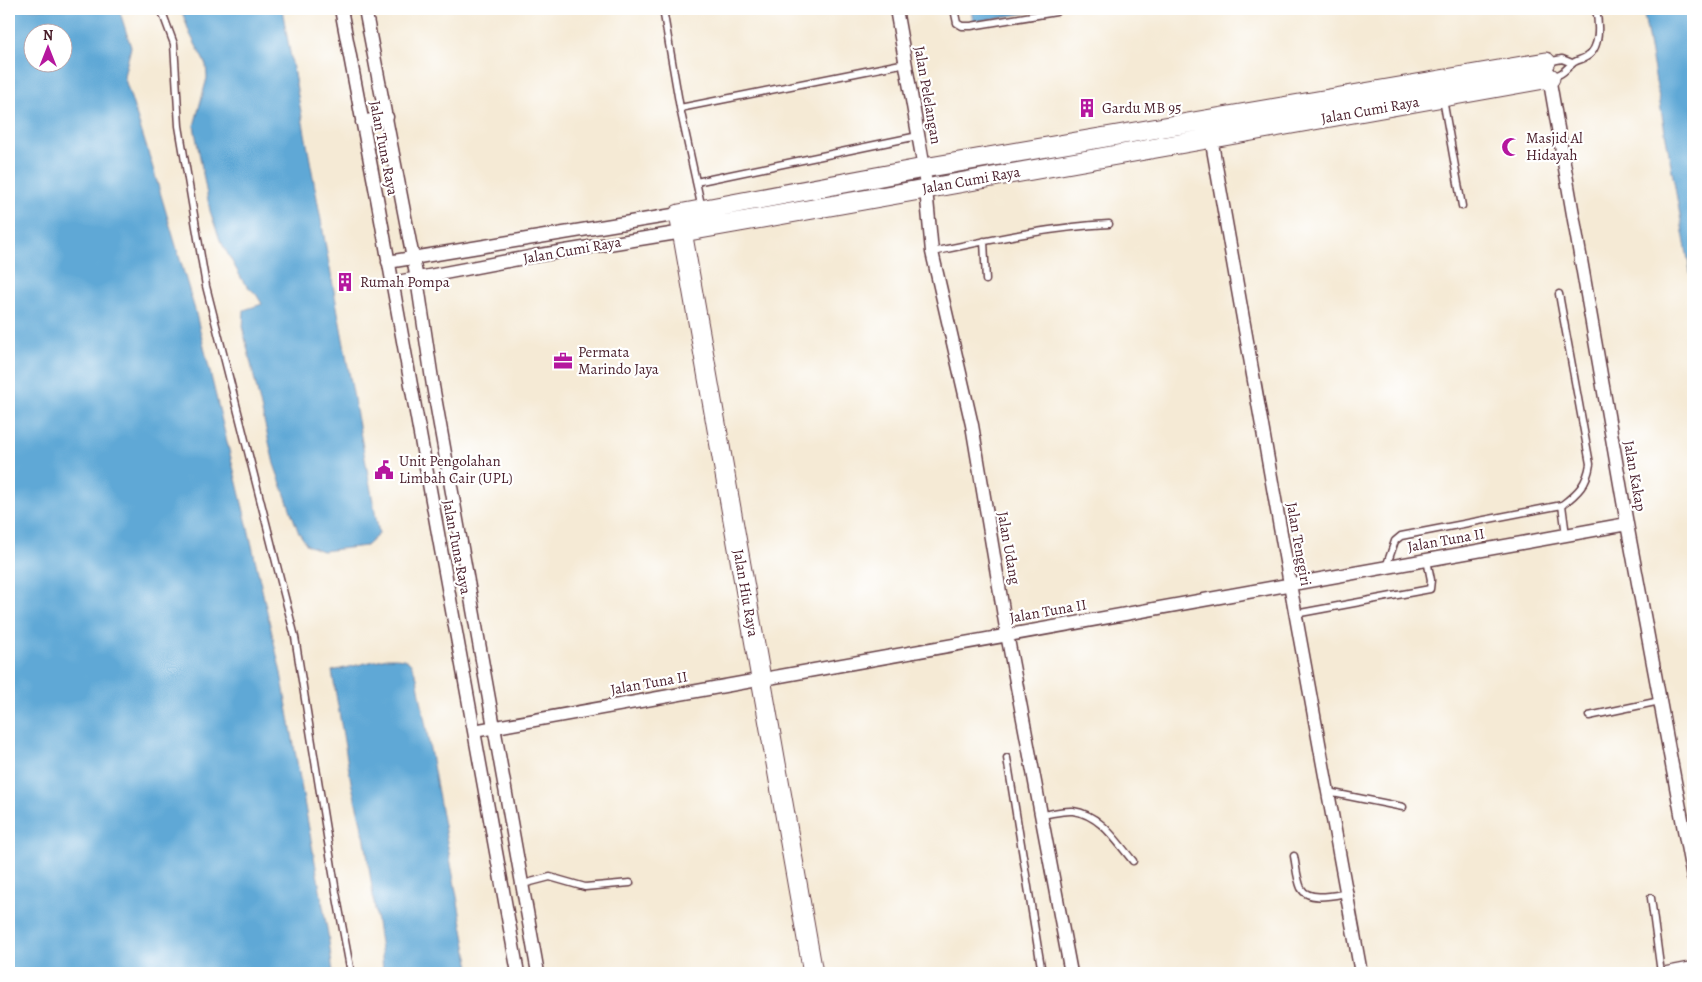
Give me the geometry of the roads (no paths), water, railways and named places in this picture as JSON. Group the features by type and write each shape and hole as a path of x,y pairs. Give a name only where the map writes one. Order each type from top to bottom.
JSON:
{"street":[{"name":"Jalan Tuna Raya","path":"341,9 518,973"},
{"name":"Jalan Tuna Raya","path":"365,9 417,279 433,386 523,884 536,973"},
{"name":"Jalan Pelelangan","path":"896,9 926,188"},
{"name":"Jalan Cumi Raya","path":"392,283 510,261 681,223 702,210 924,168 1044,147 1210,128 1548,70"},
{"name":"Jalan Kakap","path":"1548,70 1627,524 1693,878"},
{"path":"362,122 387,117"},
{"name":"Jalan Cumi Raya","path":"388,262 507,242 781,214 1048,166 1210,128"},
{"name":"Jalan Tenggiri","path":"1210,128 1295,614 1361,973"},
{"path":"1044,147 1048,166"},
{"path":"832,185 827,191 826,197 830,202 838,204"},
{"name":"Jalan Udang","path":"926,188 932,252 972,425 1007,634 1071,973"},
{"path":"777,196 789,199 791,203 789,210 781,214"},
{"name":"Jalan Hiu Raya","path":"681,223 813,973"},
{"path":"507,242 510,261"},
{"path":"411,391 433,386"},
{"name":"Jalan Tuna II","path":"474,731 1627,524"},
{"path":"441,553 463,548"},
{"path":"1667,973 1693,968"}],"lane":[{"path":"161,9 174,44 179,126 206,286 295,637 351,973"},
{"path":"664,9 680,108 702,210"},
{"path":"954,9 957,23 962,26 1056,12"},
{"path":"1548,70 1565,73 1572,63 1587,57 1594,51 1597,40 1596,9"},
{"path":"1548,70 1562,59 1572,63"},
{"path":"680,108 906,62"},
{"path":"1441,89 1462,206"},
{"path":"696,182 918,136"},
{"path":"932,252 1058,228 1109,224"},
{"path":"984,241 986,280"},
{"path":"1386,567 1394,541 1401,536 1562,505 1577,494 1585,484 1590,464 1559,294"},
{"path":"1562,505 1566,535"},
{"path":"1295,614 1430,589 1431,580 1427,560"},
{"path":"1589,716 1660,701"},
{"path":"1007,758 1042,973"},
{"path":"1328,792 1403,807"},
{"path":"1041,815 1072,811 1092,817 1104,827 1133,861"},
{"path":"1294,856 1302,889 1307,894 1322,897 1346,893"},
{"path":"523,884 550,877 585,887 630,884"},
{"path":"1651,898 1661,973"}],"water":[{"path":"9,9 119,9 131,47 124,76 195,310 281,673 328,934 333,973 9,973"},
{"path":"181,9 282,9 379,534 366,546 322,551 307,545 298,531 274,464 243,329 244,310 262,304 256,294 244,283 220,240 210,211 194,126 207,78 206,65 190,34"},
{"path":"971,9 1050,9 973,22"},
{"path":"1643,9 1693,9 1693,288"},
{"path":"387,658 407,660 417,678 471,973 383,973 365,840 351,782 332,671"}],"place":[{"name":"Gardu MB 95","path":"1087,108"},
{"name":"Masjid Al Hidayah","path":"1511,147"},
{"name":"Rumah Pompa","path":"345,282"},
{"name":"Permata Marindo Jaya","path":"563,361"},
{"name":"Unit Pengolahan Limbah Cair (UPL)","path":"384,470"}]}
